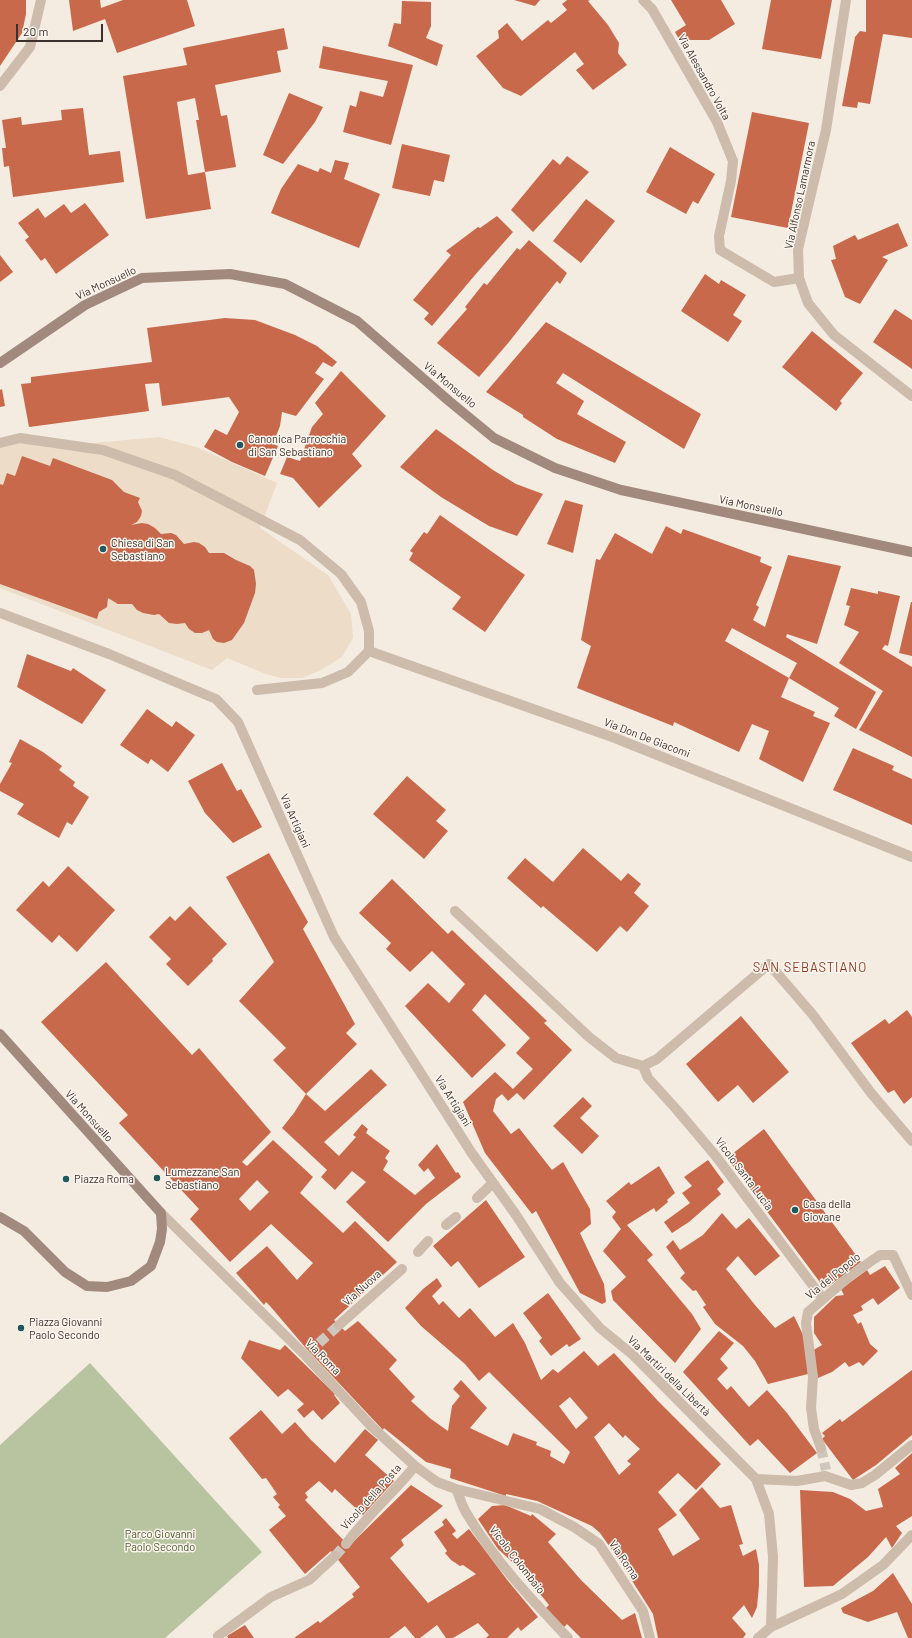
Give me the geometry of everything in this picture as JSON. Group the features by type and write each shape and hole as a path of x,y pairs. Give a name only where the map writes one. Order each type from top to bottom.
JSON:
{"main road":[{"name":"Via Monsuello","path":"0,363 85,304 142,278 230,274 285,284 356,321 494,438 555,468 621,490 912,552"},
{"name":"Via Monsuello","path":"0,1034 160,1213"},
{"path":"0,1217 24,1231 65,1272 86,1286 107,1287 131,1281 151,1266 160,1242 162,1229 160,1213"}],"street":[{"path":"0,86 30,47 41,0"},
{"name":"Via Alessandro Volta","path":"643,0 652,9 717,122 732,161 732,181 719,236 720,250 774,282 799,278"},
{"name":"Via Alfonso Lamarmora","path":"846,0 826,130 798,249 799,278 808,303 834,335 912,396"},
{"path":"0,442 20,438 103,450 175,475 300,540 340,574 361,602 369,631 369,651 348,672 322,683 257,690"},
{"name":"Via Artigiani","path":"0,613 109,654 216,699 238,722 334,937 471,1152"},
{"name":"Via Don De Giacomi","path":"369,651 615,738 912,857"},
{"path":"455,911 589,1037 616,1058 643,1066 657,1059 769,964 813,1015 871,1093 912,1141"},
{"name":"Vicolo Santa Lucia","path":"643,1066 648,1078 678,1110 715,1155 823,1299"},
{"name":"Via Martiri della Libertà","path":"471,1152 516,1215 560,1283 600,1328 633,1355 756,1479 769,1514 773,1557 771,1627"},
{"path":"477,1198 493,1183"},
{"name":"Via Roma","path":"160,1213 307,1353 372,1427 415,1466 437,1482 456,1489 540,1509 574,1527 599,1544 643,1611 650,1638"},
{"path":"446,1225 456,1216"},
{"path":"418,1252 428,1241"},
{"name":"Via del Popolo","path":"821,1448 814,1429 811,1408 813,1377 806,1323 808,1312 850,1276 880,1255 893,1255 912,1295"},
{"name":"Via Nuova","path":"339,1325 402,1269"},
{"path":"756,1479 797,1481 826,1473 851,1485 862,1483 875,1475 912,1444"},
{"name":"Vicolo della Posta","path":"346,1544 362,1523 399,1486 415,1466"},
{"name":"Vicolo Colombaio","path":"456,1489 466,1514 496,1555 542,1611 568,1638"},
{"path":"758,1638 771,1627 842,1594 883,1565 912,1535"},
{"path":"219,1638 218,1636 271,1597 309,1580 335,1556"}],"green space":[{"name":"Parco Giovanni Paolo Secondo","path":"90,1363 262,1552 165,1638 0,1638 0,1445"}],"shaded area":[{"path":"26,437 83,444 159,437 196,447 277,483 260,528 328,575 351,614 353,638 342,657 319,671 302,678 281,678 266,674 227,658 212,670 0,588 0,446"}],"building":[{"path":"0,0 26,0 26,14 22,33 0,66"},
{"path":"69,0 100,0 101,8 123,0 187,0 195,26 117,53 105,19 73,31"},
{"path":"514,0 540,0 535,6"},
{"path":"567,0 590,0 588,1 608,25 619,43 618,53 627,65 593,90 576,70 584,64 575,52 521,96 503,88 476,56 499,38 498,31 507,23 522,41 548,20 551,23 567,10 562,4"},
{"path":"671,0 721,0 735,24 709,40 680,41 675,32 686,25"},
{"path":"771,0 832,0 821,59 762,49"},
{"path":"866,0 912,0 912,38 883,34 870,104 858,102 857,108 842,106 855,37 860,31 866,32"},
{"path":"402,1 431,2 431,26 426,38 443,45 437,66 388,46 394,23 401,24"},
{"path":"284,28 288,49 277,51 281,72 215,85 221,116 227,115 236,167 205,172 211,209 146,219 123,76 187,65 183,48","holes":["195,98 199,120 196,120 205,172 188,175 177,102"]},
{"path":"323,46 413,65 391,145 343,132 350,105 356,107 360,91 383,97 388,81 319,68"},
{"path":"289,93 323,107 315,122 283,164 263,155"},
{"path":"83,108 89,155 120,151 124,182 13,197 9,166 4,167 2,148 6,148 2,120 21,117 22,125 62,120 61,110"},
{"path":"752,112 809,123 788,228 731,217"},
{"path":"402,144 450,155 444,182 434,180 430,196 392,188"},
{"path":"670,147 715,174 698,204 693,201 686,214 646,192"},
{"path":"567,156 589,172 533,232 511,210 553,159 560,165"},
{"path":"335,160 349,163 344,179 380,194 359,248 271,213 281,189 298,164 318,172 320,168 331,173"},
{"path":"586,199 615,221 581,263 553,241"},
{"path":"85,203 109,235 56,274 45,258 41,261 25,240 29,237 18,223 38,208 45,218 64,204 71,213"},
{"path":"497,216 513,232 432,326 424,319 429,313 413,300 451,255 446,251 478,227 480,228"},
{"path":"898,223 908,246 882,257 888,260 860,304 845,297 831,260 836,259 833,246 855,235 858,240"},
{"path":"529,240 567,273 560,284 557,281 509,342 479,377 437,343 467,309 465,307 484,283 487,285 517,248 520,250"},
{"path":"0,255 13,272 0,282"},
{"path":"705,274 719,284 721,280 746,295 733,315 742,321 728,342 681,311"},
{"path":"895,309 912,320 912,369 873,342"},
{"path":"225,318 255,320 295,335 317,346 337,362 332,367 323,362 315,373 324,379 296,416 282,412 280,426 273,444 278,446 265,476 232,462 204,447 215,429 227,435 239,412 229,397 162,406 159,383 145,384 149,411 29,427 21,384 31,383 31,377 152,362 147,328"},
{"path":"546,322 701,414 684,449 563,373 556,383 584,401 577,414 626,442 615,463 557,439 523,417 523,415 486,392"},
{"path":"812,331 863,373 840,401 842,403 836,411 782,367"},
{"path":"341,371 386,416 352,454 362,466 319,508 293,478 280,474 287,457 300,461 312,427 323,414 315,403"},
{"path":"2,389 5,406 0,407 0,390"},
{"path":"436,429 493,470 516,484 543,494 517,536 489,526 441,497 400,467"},
{"name":"Chiesa di San Sebastiano","path":"22,456 50,466 53,458 112,480 124,492 140,498 138,502 142,511 141,516 137,522 131,525 142,523 148,524 161,534 171,533 176,535 184,544 194,542 199,543 205,547 209,553 224,553 250,566 254,570 256,584 255,593 244,623 232,640 224,643 217,642 213,639 209,630 202,633 195,633 189,629 185,623 169,623 159,614 154,615 143,613 137,610 132,604 118,604 108,598 107,607 99,612 97,619 0,584 0,484 3,485 7,473 15,476"},
{"path":"565,500 583,505 573,553 547,544"},
{"path":"440,515 525,575 485,632 452,609 461,597 409,560 413,553 410,551 424,532 427,534"},
{"path":"666,526 681,534 683,529 761,557 760,562 772,567 756,605 759,607 753,620 765,627 788,555 841,566 817,644 787,634 786,637 876,692 856,729 834,716 839,708 789,678 781,697 815,712 813,716 830,723 803,782 759,759 769,731 752,724 739,752 674,722 673,726 577,688 591,646 581,640 596,559 600,560 615,533 652,554","holes":["732,628 797,663 789,678 725,641"]},
{"path":"851,588 878,594 878,591 900,596 888,646 885,645 882,649 912,667 912,757 859,730 883,691 839,663 859,632 844,625 850,606 846,605"},
{"path":"912,602 912,656 899,653"},
{"path":"27,654 71,671 73,668 106,690 82,724 17,687"},
{"path":"147,709 172,727 176,721 195,735 168,772 151,759 148,764 120,745"},
{"path":"20,739 43,752 62,766 59,770 75,782 73,786 89,797 72,825 67,822 59,838 17,814 24,804 0,791 0,784 12,763 9,762"},
{"path":"853,748 894,766 892,770 912,779 912,825 833,790"},
{"path":"222,763 237,791 241,789 262,827 233,843 205,813 188,781"},
{"path":"407,776 446,810 436,821 448,831 424,859 373,814"},
{"path":"583,848 621,881 628,873 641,884 634,893 649,906 627,932 620,926 597,952 543,906 541,908 507,878 525,858 553,882"},
{"path":"269,853 308,922 303,929 355,1024 346,1033 357,1044 306,1094 273,1060 286,1048 239,1001 274,962 226,877"},
{"path":"68,866 115,910 77,952 59,935 52,943 16,910 43,881 49,887"},
{"path":"392,879 448,934 452,930 547,1021 544,1023 572,1050 524,1100 517,1093 508,1101 502,1094 496,1099 493,1111 511,1134 519,1128 552,1170 563,1162 590,1209 591,1224 580,1233 604,1284 606,1302 602,1304 580,1293 536,1211 532,1214 485,1153 463,1102 495,1072 513,1089 533,1069 516,1053 530,1038 485,994 472,1010 506,1045 472,1078 405,1006 428,983 449,1003 465,984 432,951 410,972 386,949 391,943 359,913"},
{"path":"190,906 227,944 212,959 213,961 188,986 166,964 171,959 149,937 170,916 175,921"},
{"path":"106,962 192,1055 199,1048 271,1132 242,1162 247,1166 273,1140 313,1177 300,1193 343,1233 355,1221 397,1262 334,1320 345,1331 358,1321 397,1360 389,1369 415,1397 411,1401 431,1419 448,1431 452,1406 460,1396 453,1389 461,1380 487,1408 470,1428 508,1446 513,1433 537,1442 536,1445 551,1451 550,1456 564,1464 570,1452 489,1372 479,1381 465,1364 421,1326 405,1308 423,1289 437,1278 442,1286 432,1296 439,1305 443,1301 459,1318 470,1308 495,1337 513,1323 525,1343 541,1380 553,1369 558,1373 584,1351 598,1366 614,1353 658,1401 721,1464 696,1490 678,1473 658,1492 677,1515 658,1529 673,1556 700,1539 679,1510 702,1487 720,1508 731,1505 743,1544 739,1545 743,1556 756,1549 759,1565 757,1607 752,1618 744,1605 732,1618 746,1634 743,1638 658,1638 653,1614 617,1557 600,1533 592,1526 537,1501 506,1494 506,1496 450,1478 451,1469 426,1462 384,1428 383,1430 305,1347 270,1306 266,1302 264,1305 236,1273 267,1246 297,1280 313,1263 271,1224 230,1262 190,1219 199,1209 119,1123 128,1115 41,1022","holes":["257,1180 269,1192 250,1211 239,1199","570,1397 588,1418 576,1429 559,1406","609,1423 623,1438 625,1435 640,1449 627,1461 631,1464 619,1475 594,1437"]},
{"path":"907,1010 912,1017 912,1097 904,1104 894,1090 888,1093 851,1043 885,1019 889,1024"},
{"path":"741,1016 789,1072 753,1103 738,1085 718,1102 686,1064"},
{"path":"371,1069 387,1085 324,1142 339,1156 356,1137 353,1135 362,1124 368,1129 366,1133 390,1151 385,1158 388,1161 383,1170 415,1195 435,1178 428,1168 424,1172 418,1165 437,1144 456,1173 458,1172 461,1177 426,1204 388,1242 346,1202 366,1182 352,1171 335,1190 321,1177 327,1170 282,1128 306,1094 325,1111"},
{"path":"583,1097 592,1106 580,1118 599,1136 582,1154 553,1126"},
{"name":"Casa della Giovane","path":"764,1129 861,1262 825,1289 727,1158"},
{"path":"708,1160 724,1182 717,1189 721,1194 689,1222 672,1233 664,1222 690,1203 682,1193 692,1186 684,1177"},
{"path":"659,1166 675,1193 667,1200 668,1202 656,1212 654,1208 627,1225 653,1255 647,1260 692,1314 701,1329 675,1363 613,1300 611,1291 626,1277 603,1251 621,1229 612,1217 616,1212 606,1201 629,1182 631,1185"},
{"path":"486,1200 525,1257 479,1288 458,1261 451,1267 433,1246"},
{"path":"722,1213 736,1229 749,1218 780,1256 755,1276 738,1256 726,1269 775,1328 794,1316 806,1341 808,1374 768,1384 755,1361 743,1346 715,1324 703,1307 706,1305 696,1290 693,1291 680,1278 685,1273 666,1247 673,1240 680,1250 703,1235"},
{"path":"885,1266 900,1288 878,1305 873,1298 861,1306 863,1310 853,1315 858,1324 861,1322 870,1344 878,1351 863,1366 859,1362 849,1367 845,1362 832,1372 818,1378 812,1351 822,1345 814,1333 814,1317 836,1296 844,1295 841,1289 867,1270 870,1275"},
{"path":"548,1293 581,1339 569,1347 567,1344 551,1356 539,1341 542,1338 523,1313"},
{"path":"719,1331 734,1343 720,1359 728,1368 717,1379 727,1390 731,1386 749,1407 767,1390 787,1413 817,1453 790,1473 758,1439 750,1446 683,1372"},
{"path":"249,1340 280,1350 285,1345 335,1394 334,1395 340,1403 322,1420 313,1410 304,1418 297,1410 304,1404 288,1389 278,1397 241,1358"},
{"path":"912,1370 912,1435 876,1465 853,1480 822,1439 825,1436 822,1433 840,1419 842,1422"},
{"path":"261,1410 282,1434 295,1422 335,1463 365,1429 378,1440 365,1455 394,1481 363,1515 335,1489 332,1493 319,1481 305,1493 308,1497 305,1500 349,1546 411,1485 443,1506 401,1540 404,1545 390,1558 428,1603 476,1574 463,1565 460,1566 451,1560 445,1553 447,1551 434,1532 444,1525 442,1522 446,1518 456,1531 452,1534 457,1539 469,1529 508,1581 538,1617 521,1631 518,1627 507,1638 486,1638 489,1635 478,1623 453,1638 446,1638 437,1625 420,1638 415,1638 405,1626 389,1638 294,1638 318,1621 320,1623 354,1597 352,1594 360,1587 331,1551 305,1574 269,1530 286,1516 278,1507 280,1505 273,1497 277,1494 266,1478 262,1479 229,1438"},
{"path":"912,1453 912,1516 896,1526 902,1533 892,1548 886,1537 868,1557 833,1586 804,1587 800,1490 833,1492 850,1499 866,1511 883,1507 878,1489 900,1474 895,1468"},
{"path":"505,1505 531,1516 532,1514 556,1534 548,1542 581,1580 622,1620 635,1613 642,1638 581,1638 567,1624 564,1627 546,1608 549,1605 520,1569 498,1549 478,1519 492,1506"},
{"path":"893,1573 912,1604 912,1638 908,1638 897,1612 868,1622 843,1613 841,1608 873,1591"},
{"path":"245,1625 254,1638 228,1638 227,1636"}],"tunnel":[{"path":"319,1343 339,1325"},
{"path":"821,1448 826,1470"},
{"path":"335,1556 346,1544"}],"place":[{"name":"Canonica Parrocchia di San Sebastiano","path":"240,445"},
{"name":"Chiesa di San Sebastiano","path":"103,549"},
{"name":"Lumezzane San Sebastiano","path":"157,1178"},
{"name":"Piazza Roma","path":"66,1179"},
{"name":"Casa della Giovane","path":"795,1210"},
{"name":"Piazza Giovanni Paolo Secondo","path":"21,1328"}],"district":[{"name":"SAN SEBASTIANO","path":"810,968"}]}
